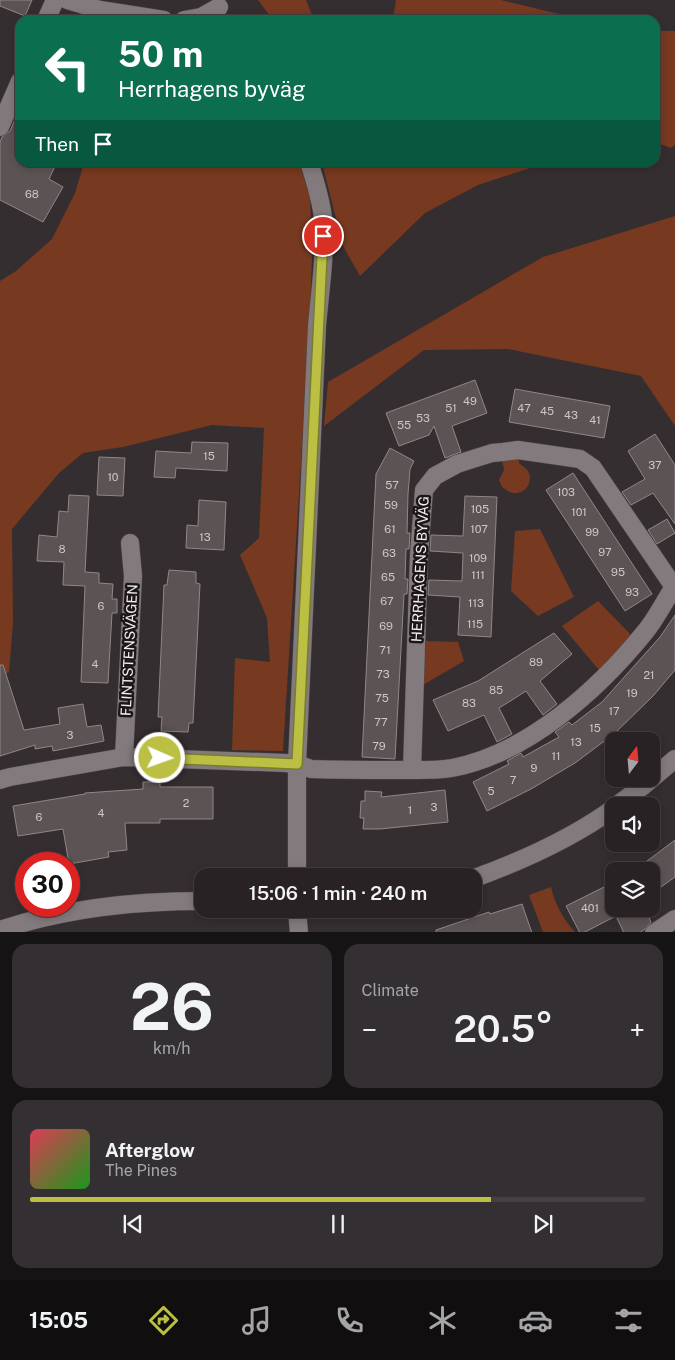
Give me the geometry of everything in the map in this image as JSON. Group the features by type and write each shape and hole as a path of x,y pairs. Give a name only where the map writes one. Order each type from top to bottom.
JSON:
{"street":[{"path":"48,15 55,0"},
{"path":"66,0 100,10 132,15"},
{"path":"203,15 223,9"},
{"path":"0,127 15,92"},
{"path":"297,868 297,764 317,326 323,255 323,218 317,186 311,167"},
{"name":"HERRHAGENS BYVÄG","path":"0,780 10,776 124,757 297,764 311,769 412,770 451,768 480,760 507,749 544,727 583,697 646,631 674,587 593,468 580,459 518,450 492,453 457,464 434,476 424,490 419,555 412,770"},
{"name":"FLINTSTENSVÄGEN","path":"124,757 133,576 130,543"},
{"path":"628,797 675,759"},
{"path":"482,875 551,847 605,814"},
{"path":"0,930 31,919 84,909 150,902 194,901"},
{"path":"298,918 299,932"}],"shaded area":[{"path":"258,0 306,0 312,15 269,15"},
{"path":"396,0 501,0 563,15 394,15"},
{"path":"660,31 675,31 675,145 671,148 660,144"},
{"path":"83,167 300,167 310,197 312,253 310,318 283,751 232,750 235,658 270,662 267,618 240,555 259,538 264,428 212,425 123,447 83,453 59,473 12,529 13,622 9,672 0,677 0,281 16,271 52,239 75,193"},
{"path":"323,167 533,167 478,185 425,213 360,276 343,246"},
{"path":"675,216 675,426 641,376 508,349 424,350 324,426 328,382 543,257"},
{"path":"519,457 519,463 528,471 530,479 525,490 513,493 502,487 499,480 504,470 502,459"},
{"path":"540,529 574,597 538,616 511,591 515,531"},
{"path":"598,601 632,636 599,670 562,626"},
{"path":"426,641 458,642 464,661 423,685"},
{"path":"551,887 560,911 575,932 543,932 529,895"}],"building":[{"path":"0,0 32,0 25,15 0,6"},
{"path":"15,120 15,167 55,167 49,179 63,187 43,222 0,200 0,142 2,137 10,131"},
{"path":"475,380 487,413 452,426 461,452 445,458 434,426 429,435 399,446 386,413"},
{"path":"515,389 610,406 604,438 509,422"},
{"path":"655,434 675,465 675,524 653,493 631,505 622,492 645,479 628,451"},
{"path":"192,442 228,443 227,471 176,468 175,478 154,477 156,451 191,453"},
{"path":"390,448 414,461 410,469 408,494 407,533 410,533 409,549 406,549 405,579 408,579 407,594 404,594 395,759 362,757 376,474"},
{"path":"99,457 125,458 123,496 97,495"},
{"path":"573,473 652,594 625,611 546,490"},
{"path":"69,495 89,496 85,572 99,573 99,583 113,584 112,599 117,599 117,613 112,613 108,683 81,682 85,586 63,585 64,562 37,561 39,535 57,537 59,511 68,512"},
{"path":"465,496 497,497 491,637 458,635 460,597 428,595 429,580 462,581 463,553 430,551 431,535 463,536"},
{"path":"199,500 226,502 224,550 186,548 187,525 198,526"},
{"path":"667,519 675,533 657,544 648,530"},
{"path":"169,570 196,572 196,583 200,584 193,723 189,723 188,732 161,731 162,717 158,717 164,585 167,585"},
{"path":"675,615 675,670 653,696 616,732 605,732 605,740 575,763 531,789 487,811 473,782 509,764 507,761 521,753 523,757 559,737 555,732 569,722 572,725 602,702 660,637"},
{"path":"554,633 572,654 540,681 557,704 543,715 526,691 499,708 512,734 497,742 484,715 448,731 433,700 478,681"},
{"path":"0,665 3,665 24,730 60,724 58,708 83,704 87,727 101,725 104,741 53,751 52,746 35,749 35,745 0,756"},
{"path":"143,782 160,782 160,787 213,787 213,819 160,819 160,823 125,823 127,850 108,852 109,857 80,862 80,852 67,852 63,829 18,836 13,806 85,793 143,789"},
{"path":"445,790 448,822 363,829 364,818 360,818 361,801 365,801 365,791 382,792 381,797"},
{"path":"675,840 675,877 661,887 660,862 646,862"},
{"path":"605,886 605,917 614,917 585,932 579,932 566,906"},
{"path":"522,904 532,932 436,932 436,930 471,918 482,918 482,914 489,912 490,914"},
{"path":"616,917 649,917 651,922 641,932 624,932"}],"route":[{"path":"160,758 297,764 317,326 323,236"}]}
